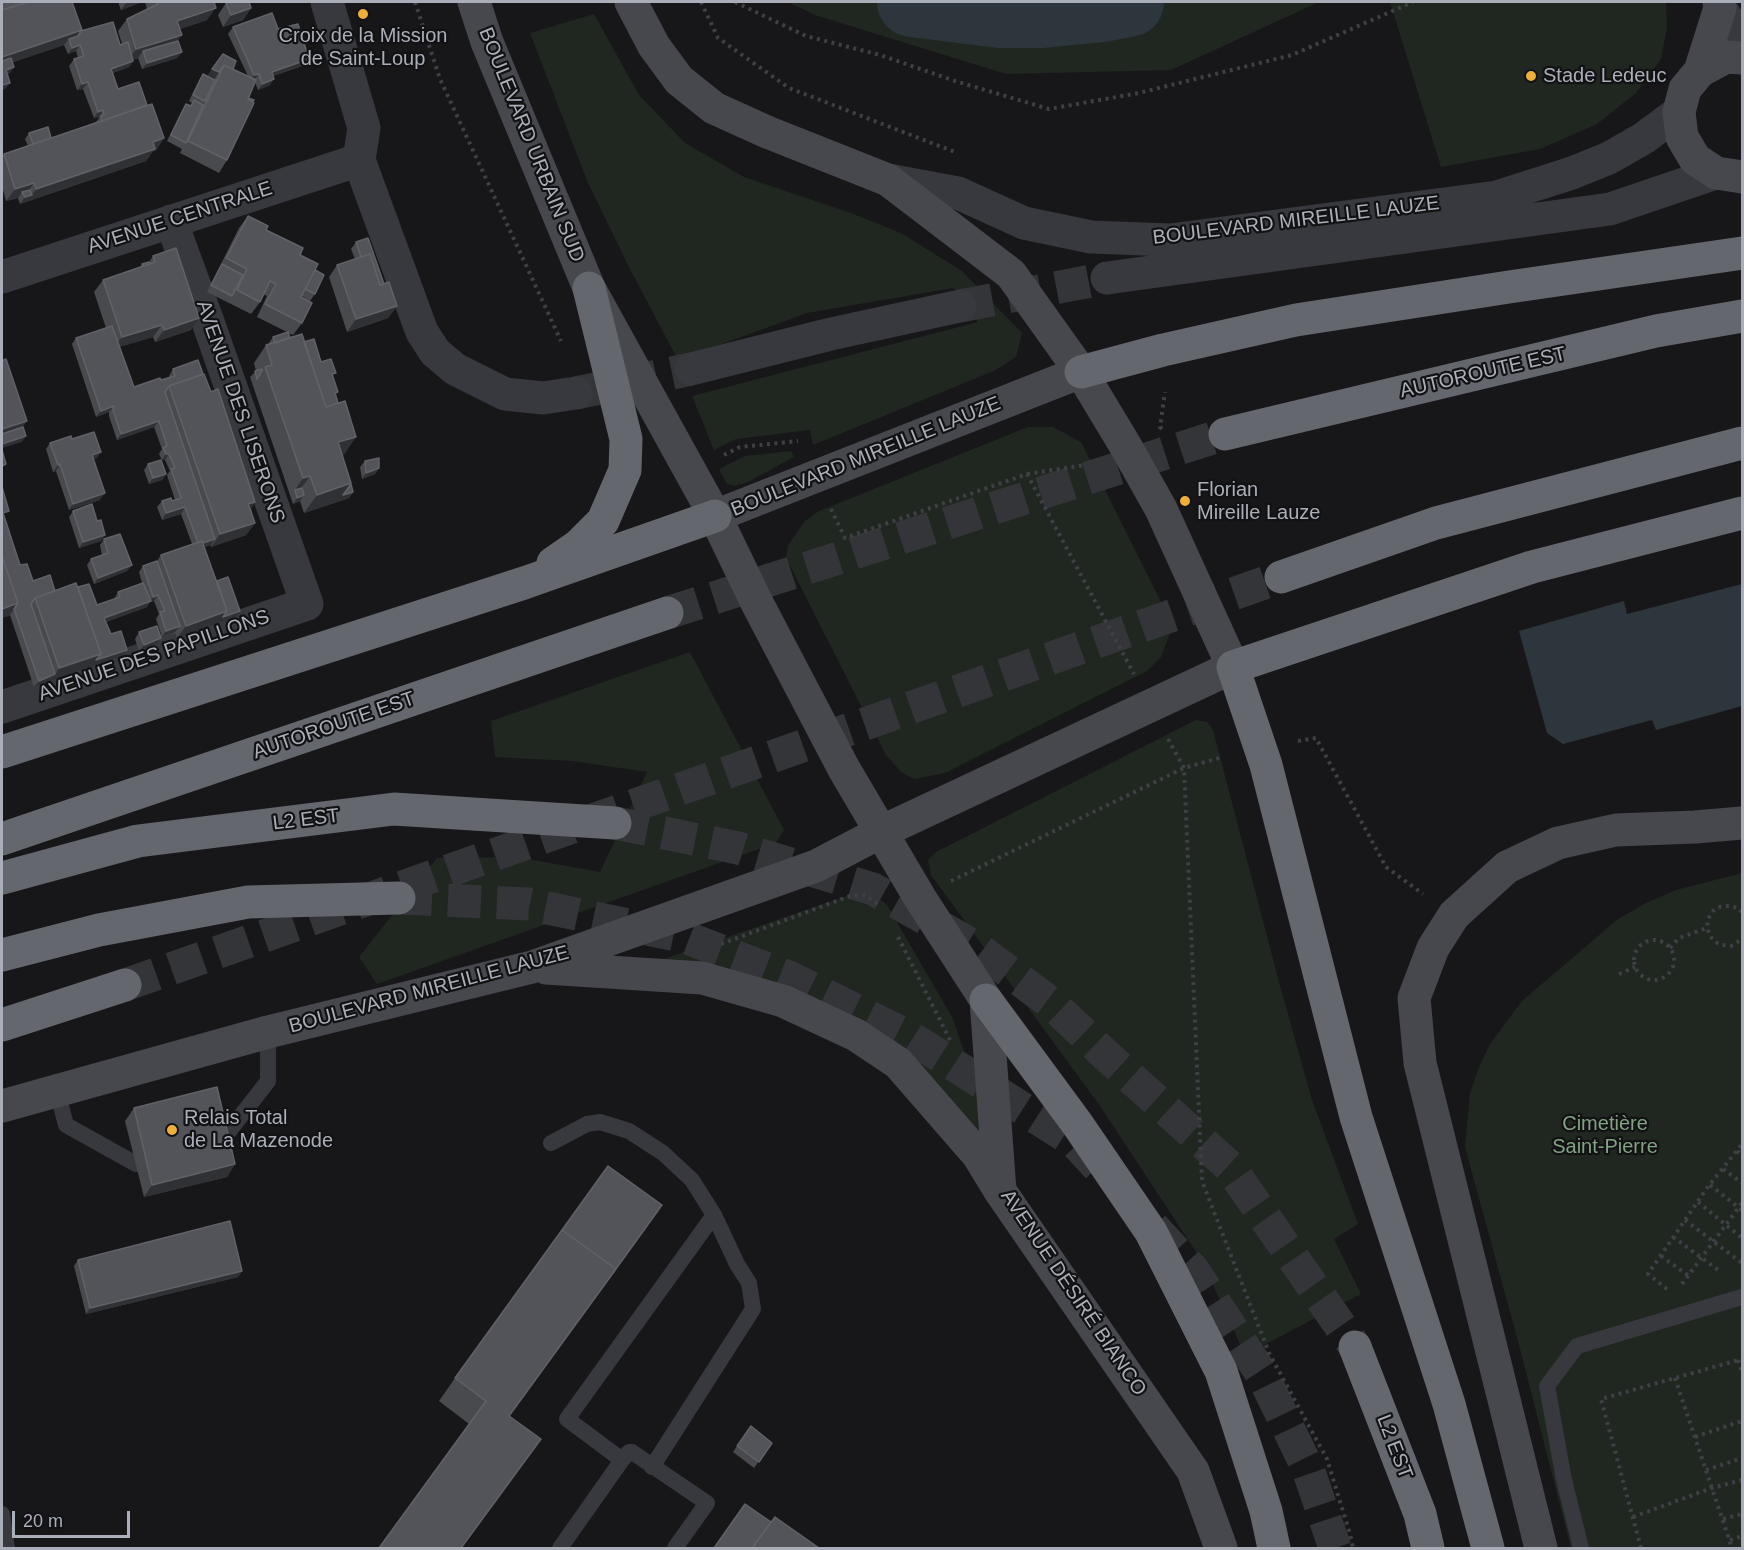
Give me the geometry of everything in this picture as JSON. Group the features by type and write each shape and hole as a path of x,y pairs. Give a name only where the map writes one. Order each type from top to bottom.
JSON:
{"highway":[{"path":"1081,372 1163,350 1296,321 1509,287 1743,254"},
{"path":"524,583 579,545 603,521 625,470 626,439 590,288"},
{"name":"AUTOROUTE EST","path":"1225,434 1656,332 1743,316"},
{"path":"1281,577 1436,523 1743,443"},
{"path":"1488,1548 1449,1404 1356,1118 1266,765 1233,667 1532,567 1743,513"},
{"path":"2,752 524,583 715,516"},
{"name":"AUTOROUTE EST","path":"2,839 667,613"},
{"name":"L2 EST","path":"2,878 138,841 394,809 615,823"},
{"path":"2,955 99,930 248,902 399,898"},
{"path":"2,1025 125,985"},
{"path":"986,1000 1078,1125 1151,1232 1221,1371 1266,1511 1274,1548"},
{"name":"L2 EST","path":"1355,1347 1420,1514 1428,1548"}],"main road":[{"name":"BOULEVARD URBAIN SUD","path":"474,2 487,42 590,288 715,516"},
{"path":"631,2 654,46 679,80 714,108 767,132 888,180 1011,274 1081,372 1161,509 1233,667"},
{"path":"1719,5 1700,70 1685,89 1678,112 1682,137 1695,159 1729,175"},
{"path":"1700,70 1726,57 1743,58"},
{"name":"BOULEVARD MIREILLE LAUZE","path":"881,832 844,769 756,601 715,516 1081,372"},
{"name":"BOULEVARD MIREILLE LAUZE","path":"2,1106 268,1032 532,967 816,866 881,832 1233,667"},
{"path":"1541,1548 1420,1063 1414,998 1433,948 1454,915 1507,867 1558,843 1616,830 1743,823"},
{"name":"AVENUE DÉSIRÉ BIANCO","path":"881,832 920,898 986,1000 1000,1191 1193,1471 1221,1548"},
{"path":"532,967 702,978 783,1001 856,1035 898,1063 978,1155 1000,1191"}],"street":[{"path":"1719,5 1743,41"},
{"path":"329,8 364,128 359,160 422,332 435,352 455,369 505,394 543,398 576,393"},
{"name":"BOULEVARD MIREILLE LAUZE","path":"888,180 958,193 1024,223 1091,237 1170,240 1497,197 1609,158 1644,138 1678,112"},
{"name":"AVENUE CENTRALE","path":"3,273 359,160"},
{"name":"BOULEVARD MIREILLE LAUZE","path":"1107,278 1610,209 1729,175"},
{"name":"AVENUE DES LISERONS","path":"171,221 307,604"},
{"path":"691,369 831,334 960,306"},
{"name":"AVENUE DES PAPILLONS","path":"2,707 307,604"}],"lane":[{"path":"219,1144 268,1081 268,1032"},
{"path":"57,1091 66,1125 136,1164"},
{"path":"551,1143 587,1124 600,1122 629,1131 663,1153 692,1180 714,1215 748,1283 753,1309 652,1467"},
{"path":"622,1460 567,1419 714,1215"},
{"path":"1581,1548 1564,1480 1547,1386 1578,1346 1743,1297"},
{"path":"560,1548 629,1452 707,1503 675,1548"},
{"path":"2,1514 7,1548"}],"path":[{"path":"415,2 444,89 564,347"},
{"path":"701,2 718,38 789,88 962,155"},
{"path":"735,2 806,36 880,55 955,81 1049,109 1139,93 1292,55 1413,2"},
{"path":"1160,426 1166,392"},
{"path":"716,459 740,447 801,441 804,447"},
{"path":"830,506 845,538 1027,474 1085,465"},
{"path":"1027,474 1137,679"},
{"path":"1165,735 1184,768 1202,1181 1269,1353 1327,1459 1353,1548"},
{"path":"1295,742 1316,738 1386,867 1454,915"},
{"path":"949,882 1184,768 1223,758"},
{"path":"702,978 706,950 850,896 865,895 881,906 884,912"},
{"path":"1743,912 1729,906 1720,907 1713,911 1708,919 1707,928 1715,942 1723,945 1731,946 1743,939"},
{"path":"893,928 951,1043"},
{"path":"1670,948 1679,938 1707,928"},
{"path":"1656,940 1670,948 1674,956 1674,964 1670,972 1655,980 1647,979 1639,973 1634,958 1641,944 1656,940"},
{"path":"1619,974 1635,966"},
{"path":"1682,1314 1674,1294 1648,1274 1710,1185 1743,1144"},
{"path":"1737,1151 1743,1155"},
{"path":"1723,1169 1743,1183"},
{"path":"1710,1185 1741,1209"},
{"path":"1698,1202 1743,1238"},
{"path":"1674,1294 1726,1224 1741,1209 1743,1203"},
{"path":"1685,1220 1743,1263"},
{"path":"1673,1237 1726,1276"},
{"path":"1641,1548 1601,1399 1740,1359 1743,1372"},
{"path":"1675,1378 1732,1548"},
{"path":"1695,1437 1743,1421"},
{"path":"1706,1470 1743,1458"},
{"path":"1633,1517 1712,1488 1743,1480"},
{"path":"1723,1519 1743,1514"},
{"path":"1730,1540 1743,1536"}],"green space":[{"path":"788,2 1319,2 1171,70 1006,74 815,15"},
{"name":"Stade Ledeuc","path":"1390,2 1666,2 1667,28 1661,59 1636,93 1597,124 1540,149 1441,167"},
{"path":"594,14 639,95 685,143 744,177 851,213 901,233 962,271 1022,333 1016,357 996,370 813,445 810,430 736,439 714,450 692,396 978,322 953,288 807,313 678,360 588,183 530,33"},
{"path":"1028,427 1053,427 1081,442 1162,604 1170,633 1161,657 1147,671 945,773 914,779 901,772 886,755 786,558 788,545 805,521 819,511"},
{"path":"791,451 794,457 748,482 734,486 727,484 719,469 745,456"},
{"path":"690,652 784,830 776,843 377,984 359,957 437,858 517,857 600,872 647,772 572,761 495,757 491,721"},
{"path":"1196,720 1207,722 1213,730 1312,1100 1358,1224 1334,1239 1361,1294 1245,1355 1202,1261 1100,1106 931,875 928,860 936,852"},
{"name":"Cimetière Saint-Pierre","path":"1742,873 1742,1548 1571,1548 1465,1147 1470,1093 1490,1044 1522,1001 1618,919 1676,890"},
{"path":"858,892 876,896 887,905 952,1017 979,1093 981,1127 976,1132 883,1037 661,960"}],"shaded area":[{"path":"1742,584 1742,706 1656,730 1652,720 1563,744 1547,733 1519,631 1624,601 1627,614"}],"building":[{"path":"28,2 2,10 2,3"},
{"path":"28,2 72,2 82,30 2,57 2,10"},
{"path":"157,2 214,2 216,8 177,21 182,35 136,49 127,19 158,4"},
{"path":"249,2 251,8 231,15 226,3"},
{"path":"272,13 278,29 298,24 309,59 272,72 274,79 262,84 259,74 254,75 233,27"},
{"path":"113,22 120,45 128,42 133,61 111,69 118,89 139,82 147,105 102,121 103,110 98,112 88,82 82,84 74,59 84,56 80,45 72,48 69,39 78,36 81,31"},
{"path":"178,41 182,52 147,63 143,51"},
{"path":"223,54 236,61 233,69 224,65 219,72 212,69"},
{"path":"11,58 14,67 6,70 10,83 2,85 2,61"},
{"path":"224,65 256,80 248,99 254,103 227,160 188,141"},
{"path":"203,74 215,80 205,101 193,95"},
{"path":"194,100 203,105 186,143 171,135 186,104 191,106"},
{"path":"152,104 164,138 153,142 155,149 36,189 34,183 15,189 4,154"},
{"path":"48,127 51,138 33,144 29,133"},
{"path":"30,190 32,195 25,197 22,192"},
{"path":"248,216 268,226 266,230 303,248 300,255 318,264 301,297 312,303 302,323 265,304 276,284 270,281 260,302 237,290 247,269 226,258"},
{"path":"368,238 384,284 380,285 370,254 361,257 356,242"},
{"path":"176,248 199,318 164,330 162,325 122,337 103,280 155,262 153,256"},
{"path":"370,254 380,285 389,282 397,306 356,319 337,265"},
{"path":"222,264 243,275 232,296 211,285"},
{"path":"315,270 324,275 315,294 305,289"},
{"path":"112,326 134,387 160,378 161,380 175,376 173,369 198,360 203,374 169,386 165,392 215,539 198,543 185,507 166,513 162,501 181,498 171,469 175,468 169,454 166,454 163,448 167,446 159,421 121,434 113,410 114,406 101,411 76,338"},
{"path":"288,332 290,338 275,343 273,337"},
{"path":"302,334 326,407 345,401 356,437 338,442 351,483 317,495 310,476 303,478 265,367 272,365 266,345"},
{"path":"314,339 321,362 331,359 336,373 332,374 338,392 335,393 338,403 326,407 304,342"},
{"path":"6,359 27,421 2,429 2,361"},
{"path":"262,369 262,371 257,379 255,371"},
{"path":"204,374 211,392 218,389 255,502 248,504 255,523 220,534 169,386"},
{"path":"23,427 26,436 2,444 2,434"},
{"path":"94,432 101,452 92,455 105,493 73,504 60,464 58,465 50,443"},
{"path":"2,450 6,464 2,466"},
{"path":"379,458 379,468 366,473 365,461"},
{"path":"161,460 166,474 153,478 148,464"},
{"path":"351,484 353,492 343,495"},
{"path":"2,487 9,511 3,513 20,565 27,564 33,581 50,575 55,591 35,598 31,604 55,674 39,681 14,609 18,603 2,556"},
{"path":"302,488 304,495 297,498 295,490"},
{"path":"92,504 97,521 101,520 105,535 83,542 73,511"},
{"path":"120,534 132,565 98,578 91,559 108,553 104,539"},
{"path":"202,541 227,611 186,626 161,555"},
{"path":"2,556 18,603 2,609"},
{"path":"157,561 180,626 166,631 160,612 165,611 158,595 153,597 143,566"},
{"path":"228,577 240,611 223,617 227,611 217,581"},
{"path":"76,583 101,654 59,668 35,598"},
{"path":"143,583 151,601 104,618 111,634 121,631 127,650 96,660 101,654 78,587 89,584 97,605 120,597 118,592"},
{"path":"157,626 161,638 144,645 139,632"},
{"path":"217,1087 235,1164 152,1185 134,1108"},
{"path":"608,1166 662,1205 616,1269 562,1230"},
{"path":"230,1221 242,1271 90,1308 78,1260"},
{"path":"562,1230 616,1269 509,1416 541,1439 461,1548 379,1548 486,1401 455,1378"},
{"path":"751,1426 772,1443 759,1462 737,1446"},
{"path":"745,1504 771,1522 752,1548 714,1548"},
{"path":"775,1517 819,1548 752,1548"}],"waterway":[{"path":"912,2 1000,13 1042,13 1129,2"}],"tunnel":[{"path":"960,306 1107,278"},
{"path":"576,393 691,369"},
{"path":"667,613 1225,434"},
{"path":"125,985 1281,577"},
{"path":"615,823 738,848 873,889 974,946 1051,1003 1229,1166 1355,1347"},
{"path":"399,898 529,904 685,937 791,978 910,1037 1075,1142 1098,1167"},
{"path":"1153,1227 1193,1270 1263,1376 1308,1469 1335,1548"}],"place":[{"name":"Croix de la Mission de Saint-Loup","path":"363,14"},
{"name":"Stade Ledeuc","path":"1531,76"},
{"name":"Florian Mireille Lauze","path":"1185,501"},
{"name":"Relais Total de La Mazenode","path":"172,1130"}]}
